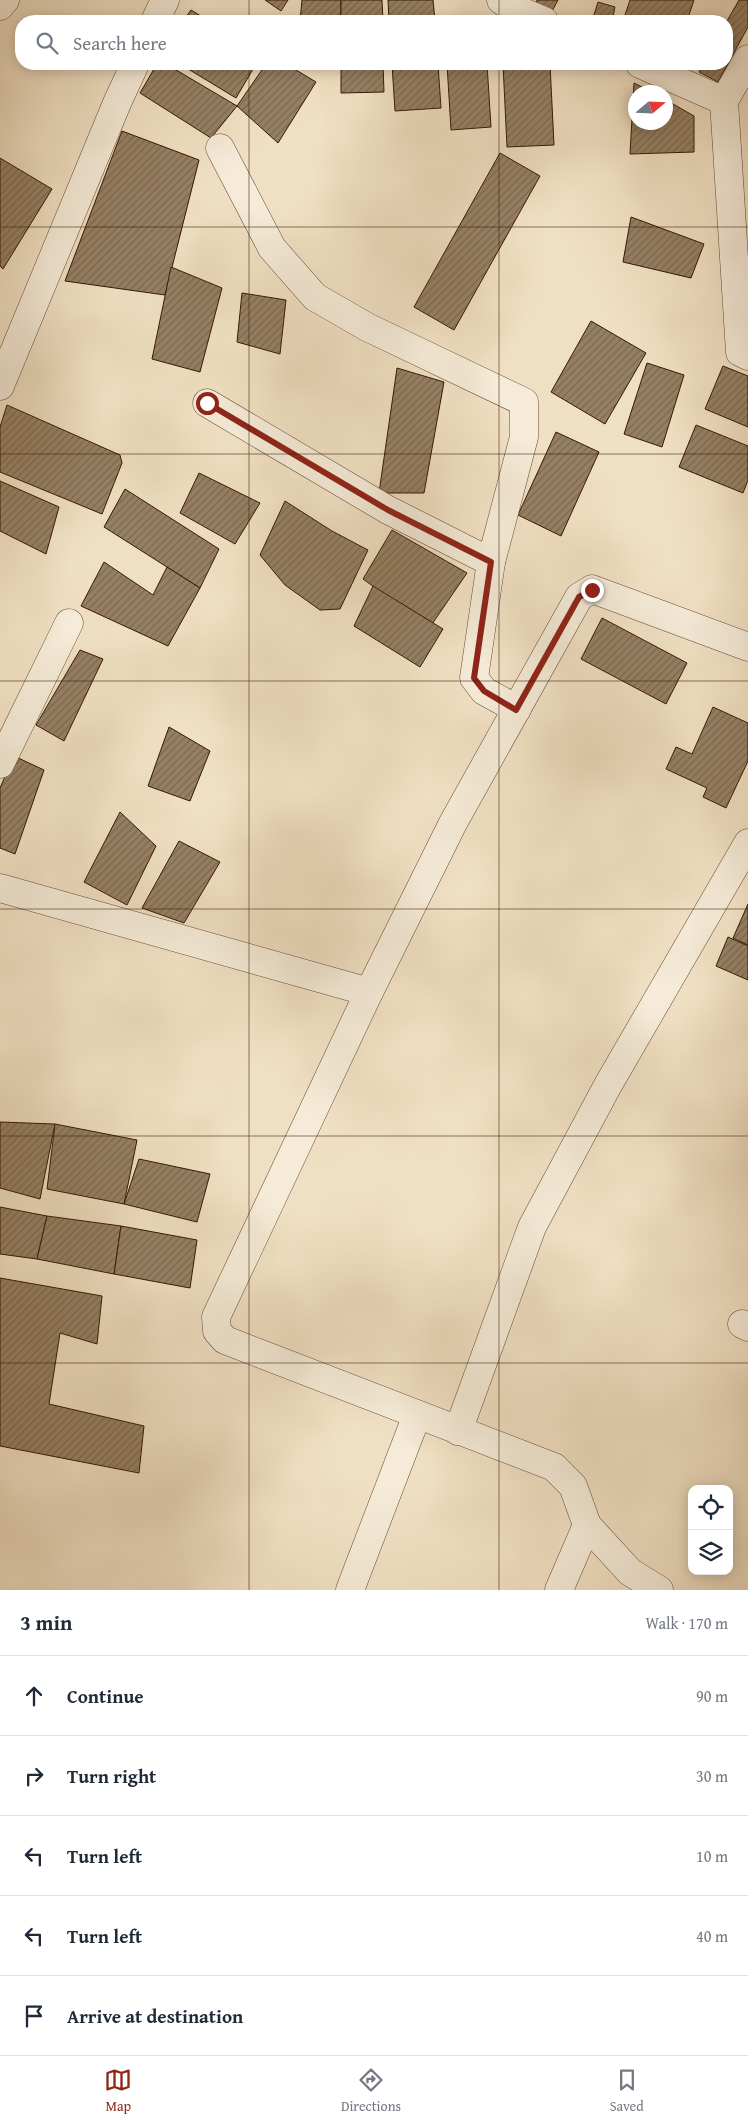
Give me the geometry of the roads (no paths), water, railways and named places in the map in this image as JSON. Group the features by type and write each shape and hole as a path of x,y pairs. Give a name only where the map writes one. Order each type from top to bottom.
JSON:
{"street":[{"path":"0,6 5,0"},
{"path":"158,15 165,0"},
{"path":"501,0 511,7 530,15"},
{"path":"748,59 724,101 740,352 748,356"},
{"path":"2,374 132,70"},
{"path":"654,70 724,101"},
{"path":"220,148 272,248 315,297 367,327 524,402 524,437 491,562 474,678 484,691 516,710"},
{"path":"207,403 388,510 491,562"},
{"path":"659,1590 630,1572 587,1525 572,1486 554,1467 225,1340 217,1331 216,1318 369,992 453,823 579,597 592,590 748,647"},
{"path":"0,764 69,623"},
{"path":"458,1431 532,1227 608,1085 748,843"},
{"path":"0,888 369,992"},
{"path":"350,1590 417,1415"},
{"path":"559,1590 587,1525"}]}
